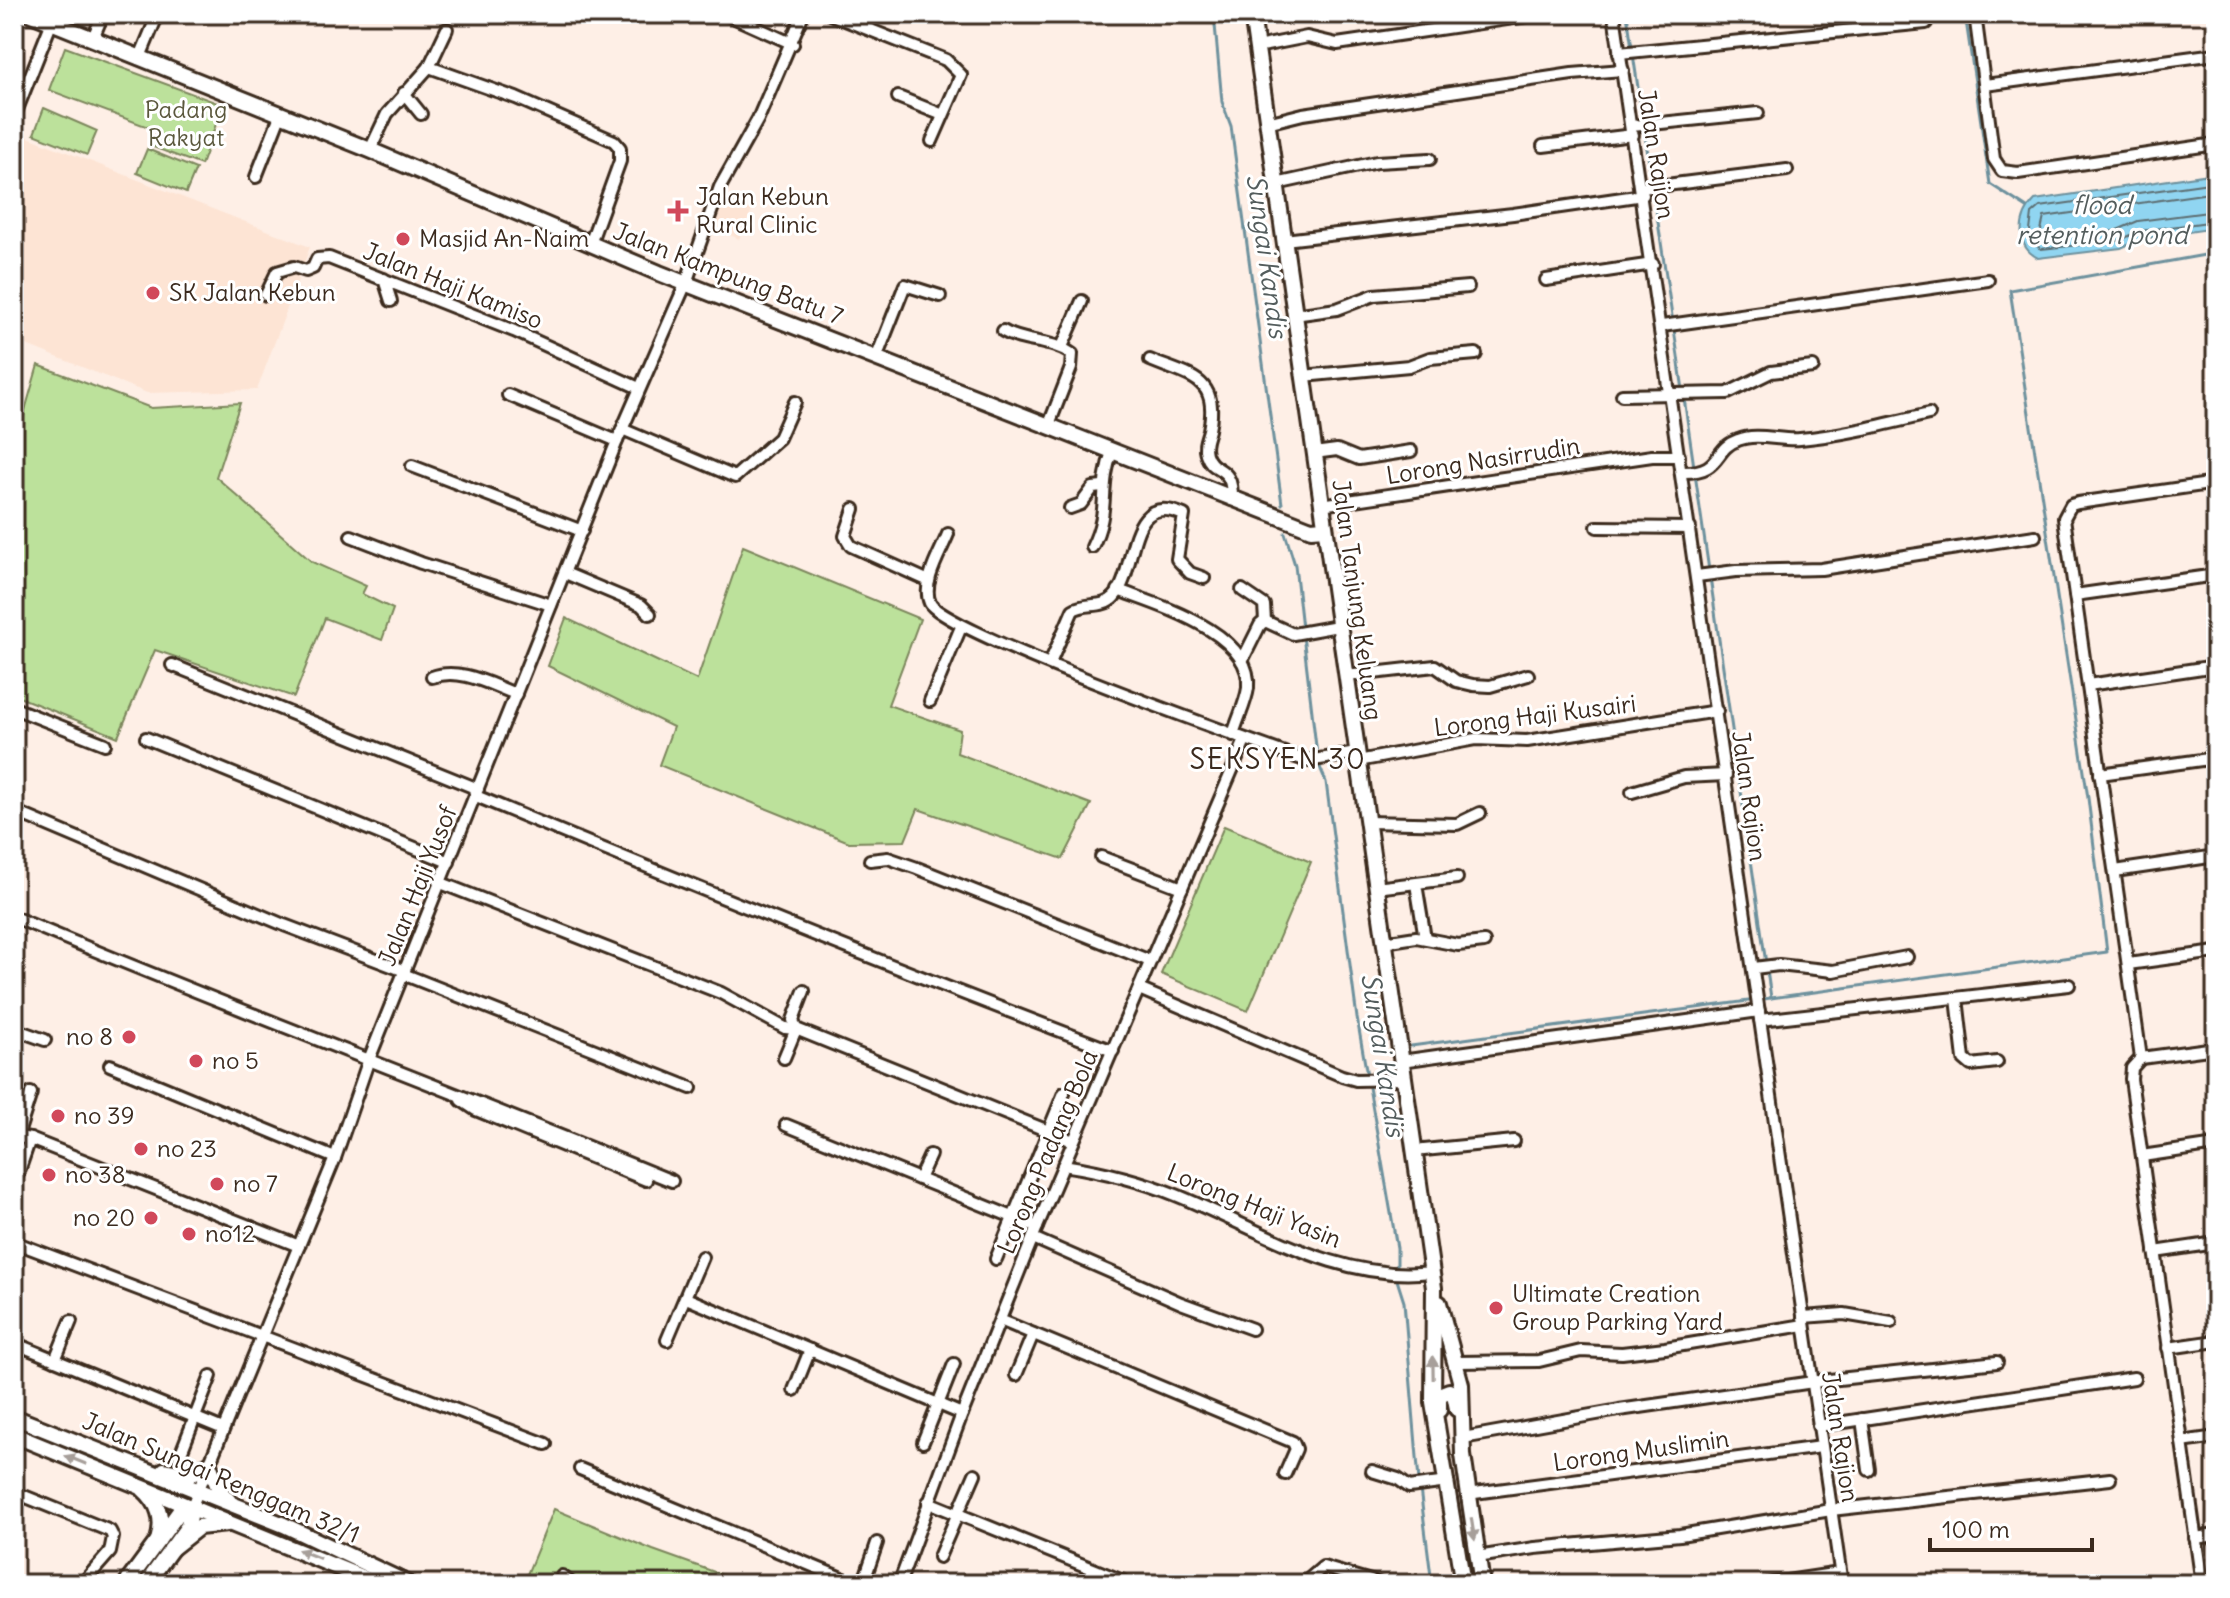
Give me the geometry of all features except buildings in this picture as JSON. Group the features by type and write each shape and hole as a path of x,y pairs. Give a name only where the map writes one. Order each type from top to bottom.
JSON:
{"main road":[{"name":"Jalan Kampung Batu 7","path":"31,14 53,18 93,38 281,113 590,244 877,356 1048,427 1311,529 1324,528"},
{"name":"Jalan Tanjung Keluang","path":"1252,14 1264,46 1267,123 1284,240 1301,314 1303,376 1432,1280 1433,1402 1463,1584"},
{"name":"Jalan Tanjung Keluang","path":"1432,1280 1461,1384 1467,1494 1482,1584"},
{"path":"1441,1442 1439,1395 1444,1391 1454,1394 1457,1426 1463,1438"},
{"name":"Jalan Sungai Renggam 32/1","path":"14,1417 233,1505 409,1584"},
{"path":"55,1434 72,1433 173,1473 189,1475 209,1464 219,1490 233,1505"},
{"name":"Jalan Sungai Renggam 32/1","path":"14,1435 378,1584"},
{"path":"138,1484 149,1494 161,1514 163,1525 158,1541"},
{"name":"Jalan Sungai Renggam 32/1","path":"126,1584 179,1512 192,1506"},
{"name":"Jalan Sungai Renggam 32/1","path":"146,1584 192,1517 192,1506"},
{"path":"171,1549 199,1527 215,1523 240,1525"}],"street":[{"path":"93,38 103,14"},
{"path":"140,57 158,14"},
{"path":"726,14 793,44"},
{"name":"Jalan Haji Yusof","path":"192,1506 335,1158 368,1062 617,441 686,283 720,187 793,44 803,14"},
{"path":"830,14 946,60 961,75 932,141"},
{"path":"1264,46 1307,37 1337,44 1541,14"},
{"name":"Jalan Rajion","path":"1614,14 1628,52 1623,70 1644,190 1650,264 1669,324 1679,456 1700,576 1714,712 1755,968 1804,1321 1816,1382 1821,1447 1835,1510 1841,1579"},
{"path":"1975,14 1994,159 2002,171 2018,173 2216,144"},
{"path":"14,117 53,18"},
{"path":"1628,52 1926,23"},
{"path":"370,150 387,114 429,67 447,29"},
{"path":"1985,85 2216,54"},
{"path":"429,67 516,98 614,141 620,148 620,161 590,244"},
{"path":"1267,123 1303,114 1572,74 1623,70"},
{"path":"404,93 421,114"},
{"path":"898,97 943,115"},
{"path":"256,177 281,113"},
{"path":"1543,146 1758,113"},
{"path":"1276,184 1377,162 1430,159"},
{"path":"1284,240 1513,214 1659,186 1787,170"},
{"name":"Jalan Haji Kamiso","path":"266,295 277,272 294,267 306,271 313,268 317,259 329,258 514,331 639,388"},
{"path":"1546,280 1650,264"},
{"path":"384,279 391,301"},
{"path":"1669,324 1988,280"},
{"path":"877,356 905,285 940,296"},
{"path":"1301,314 1337,309 1374,295 1468,287"},
{"path":"1062,347 1082,301"},
{"path":"1003,331 1062,347 1072,354 1071,368 1048,427"},
{"path":"1303,376 1409,366 1430,358 1476,354"},
{"path":"1150,360 1205,384 1211,393 1204,452 1208,460 1227,473 1232,484 1232,500"},
{"path":"1622,395 1728,393 1771,372 1813,367"},
{"path":"508,395 617,441"},
{"path":"622,429 735,477 779,438 795,402"},
{"path":"1684,473 1700,471 1715,464 1735,440 1750,437 1796,439 1860,431 1929,414"},
{"path":"1314,453 1337,450 1359,459 1411,451"},
{"path":"1092,547 1106,504 1102,487 1112,452"},
{"name":"Lorong Nasirrudin","path":"1321,505 1652,456 1679,456"},
{"path":"412,466 582,531"},
{"path":"2141,1058 2064,518 2071,505 2078,503 2216,483"},
{"path":"1070,508 1081,504 1093,488 1102,487"},
{"path":"1050,663 1073,610 1102,605 1116,596 1141,524 1154,510 1170,508 1184,515 1177,559 1190,573 1204,578"},
{"path":"854,509 845,536 851,546 929,581"},
{"path":"1597,527 1690,528"},
{"path":"948,534 929,581 929,602 936,612 961,627 1245,740"},
{"path":"351,536 421,563 551,605"},
{"path":"1700,576 1717,572 1821,569 2035,536"},
{"path":"565,573 641,605 650,614"},
{"path":"2075,595 2216,575"},
{"path":"1118,590 1198,621 1242,661 1248,689 1233,735"},
{"path":"1242,590 1264,605 1265,621"},
{"path":"1265,621 1293,634 1338,626"},
{"path":"1242,661 1265,621"},
{"path":"930,701 961,627"},
{"path":"172,665 707,893 1113,1051"},
{"path":"1346,676 1435,666 1456,681 1490,686 1528,675"},
{"path":"2088,685 2216,666"},
{"path":"432,677 445,673 472,677 516,694"},
{"path":"14,708 105,744"},
{"name":"Lorong Haji Kusairi","path":"1245,740 1307,761 1357,757 1476,739 1527,741 1714,712"},
{"path":"146,738 449,862"},
{"name":"Lorong Padang Bola","path":"899,1584 962,1414 1035,1233 1245,740"},
{"path":"2100,774 2216,758"},
{"path":"1632,792 1684,777 1726,775"},
{"path":"14,811 284,925 691,1088"},
{"path":"1367,822 1457,824 1480,813"},
{"path":"2115,871 2216,856"},
{"path":"1101,857 1182,888"},
{"path":"870,860 888,858 917,868 1150,961"},
{"path":"1376,888 1457,878"},
{"path":"441,883 721,993 766,1019 1073,1141"},
{"path":"1416,884 1425,938"},
{"path":"14,917 368,1062 457,1097 474,1100 672,1181"},
{"path":"1384,942 1425,938 1458,945 1484,942"},
{"path":"2128,964 2216,952"},
{"path":"1755,968 1779,965 1833,971 1907,957"},
{"path":"1401,1061 1760,1009 1788,1016 2069,985"},
{"path":"1139,989 1356,1080 1404,1079"},
{"path":"784,1058 796,1029 793,1020 804,991"},
{"path":"1957,998 1963,1058 1971,1065 1997,1062"},
{"path":"14,1029 45,1040"},
{"path":"2202,1584 2131,1079 2132,1068 2141,1058 2216,1048"},
{"path":"110,1065 335,1158"},
{"path":"31,1093 15,1137 30,1139 299,1246"},
{"path":"996,1259 1064,1093"},
{"path":"457,1097 476,1110 646,1180"},
{"path":"786,1125 1013,1217 1035,1233 1181,1303 1252,1329"},
{"path":"18,1174 30,1139"},
{"path":"1414,1151 1514,1141"},
{"path":"2142,1156 2216,1145"},
{"path":"919,1179 930,1155"},
{"name":"Lorong Haji Yasin","path":"1063,1165 1137,1180 1306,1253 1385,1274 1432,1280"},
{"path":"14,1242 546,1444"},
{"path":"2155,1252 2216,1243"},
{"path":"667,1340 702,1257"},
{"path":"686,1298 962,1414"},
{"path":"1456,1362 1539,1361 1581,1351 1651,1350 1844,1314 1891,1322"},
{"path":"1000,1320 1293,1442 1296,1449 1285,1474"},
{"path":"55,1360 71,1321"},
{"path":"1016,1375 1033,1334"},
{"path":"2168,1348 2216,1341"},
{"path":"14,1343 223,1429"},
{"path":"794,1390 810,1350"},
{"path":"1463,1438 1619,1410 1816,1382 1997,1362"},
{"path":"923,1442 954,1364"},
{"path":"179,1458 211,1376"},
{"path":"1818,1426 2134,1378"},
{"path":"1862,1419 1869,1470"},
{"path":"2182,1442 2216,1437"},
{"name":"Lorong Muslimin","path":"1467,1494 1821,1447"},
{"path":"580,1469 856,1584"},
{"path":"1372,1471 1414,1488 1448,1482"},
{"path":"939,1557 975,1474"},
{"path":"1477,1557 1535,1548 1680,1535 1835,1510 2110,1479"},
{"path":"14,1492 110,1531 113,1537 110,1552 82,1584"},
{"path":"928,1502 1130,1584"},
{"path":"2195,1538 2216,1535"},
{"path":"863,1584 877,1543"},
{"path":"1303,1584 1323,1567 1381,1584"},
{"path":"562,1576 572,1584"},
{"path":"1766,1584 1841,1579"},
{"path":"198,1584 219,1583"}],"shaded area":[{"name":"SK Jalan Kebun","path":"18,133 310,247 257,390 147,393 14,340 14,143"},
{"path":"723,197 752,210 739,239 715,228 713,222"}],"green space":[{"name":"Padang Rakyat","path":"65,47 223,105 201,165 153,147 159,131 49,90"},
{"name":"Padang Rakyat","path":"44,108 97,131 87,155 34,134"},
{"name":"Padang Rakyat","path":"147,149 196,169 186,193 137,173"},
{"path":"38,365 151,408 240,403 216,477 312,562 366,586 362,594 393,609 382,640 325,618 294,697 155,650 118,737 14,695 14,449"},
{"path":"743,546 920,619 888,705 960,730 957,753 1091,804 1063,859 918,809 905,841 849,842 659,765 673,727 548,666 566,618 697,680"},
{"path":"1224,826 1311,862 1248,1011 1161,974"},
{"path":"554,1509 653,1550 748,1584 523,1584"}],"water":[{"name":"flood retention pond","path":"2216,173 2216,228 2141,239 2121,248 2038,258 2022,239 2022,223 2035,200"}],"waterway":[{"name":"Sungai Kandis","path":"1214,14 1222,102 1231,126 1282,504"},
{"path":"1627,14 1643,121"},
{"path":"1965,14 1990,184 2027,208"},
{"path":"1644,128 1683,390"},
{"path":"1684,398 1771,998 2107,952 2088,798 2010,290 2216,253"},
{"name":"Sungai Kandis","path":"1285,533 1295,565 1302,628"},
{"name":"Sungai Kandis","path":"1303,635 1317,755"},
{"name":"Sungai Kandis","path":"1318,762 1326,782 1357,1018 1397,1248 1397,1280 1404,1302 1419,1481"},
{"path":"1411,1046 1771,998"},
{"name":"Sungai Kandis","path":"1420,1489 1432,1584"}],"place":[{"name":"Jalan Kebun Rural Clinic","path":"678,211"},
{"name":"Masjid An-Naim","path":"403,239"},
{"name":"SK Jalan Kebun","path":"153,293"},
{"name":"no 8","path":"129,1037"},
{"name":"no 5","path":"196,1061"},
{"name":"no 39","path":"58,1116"},
{"name":"no 23","path":"141,1149"},
{"name":"no 38","path":"49,1175"},
{"name":"no 7","path":"217,1184"},
{"name":"no 20","path":"151,1218"},
{"name":"no12","path":"189,1234"},
{"name":"Ultimate Creation Group Parking Yard","path":"1496,1308"}],"district":[{"name":"SEKSYEN 30","path":"1278,759"}]}
